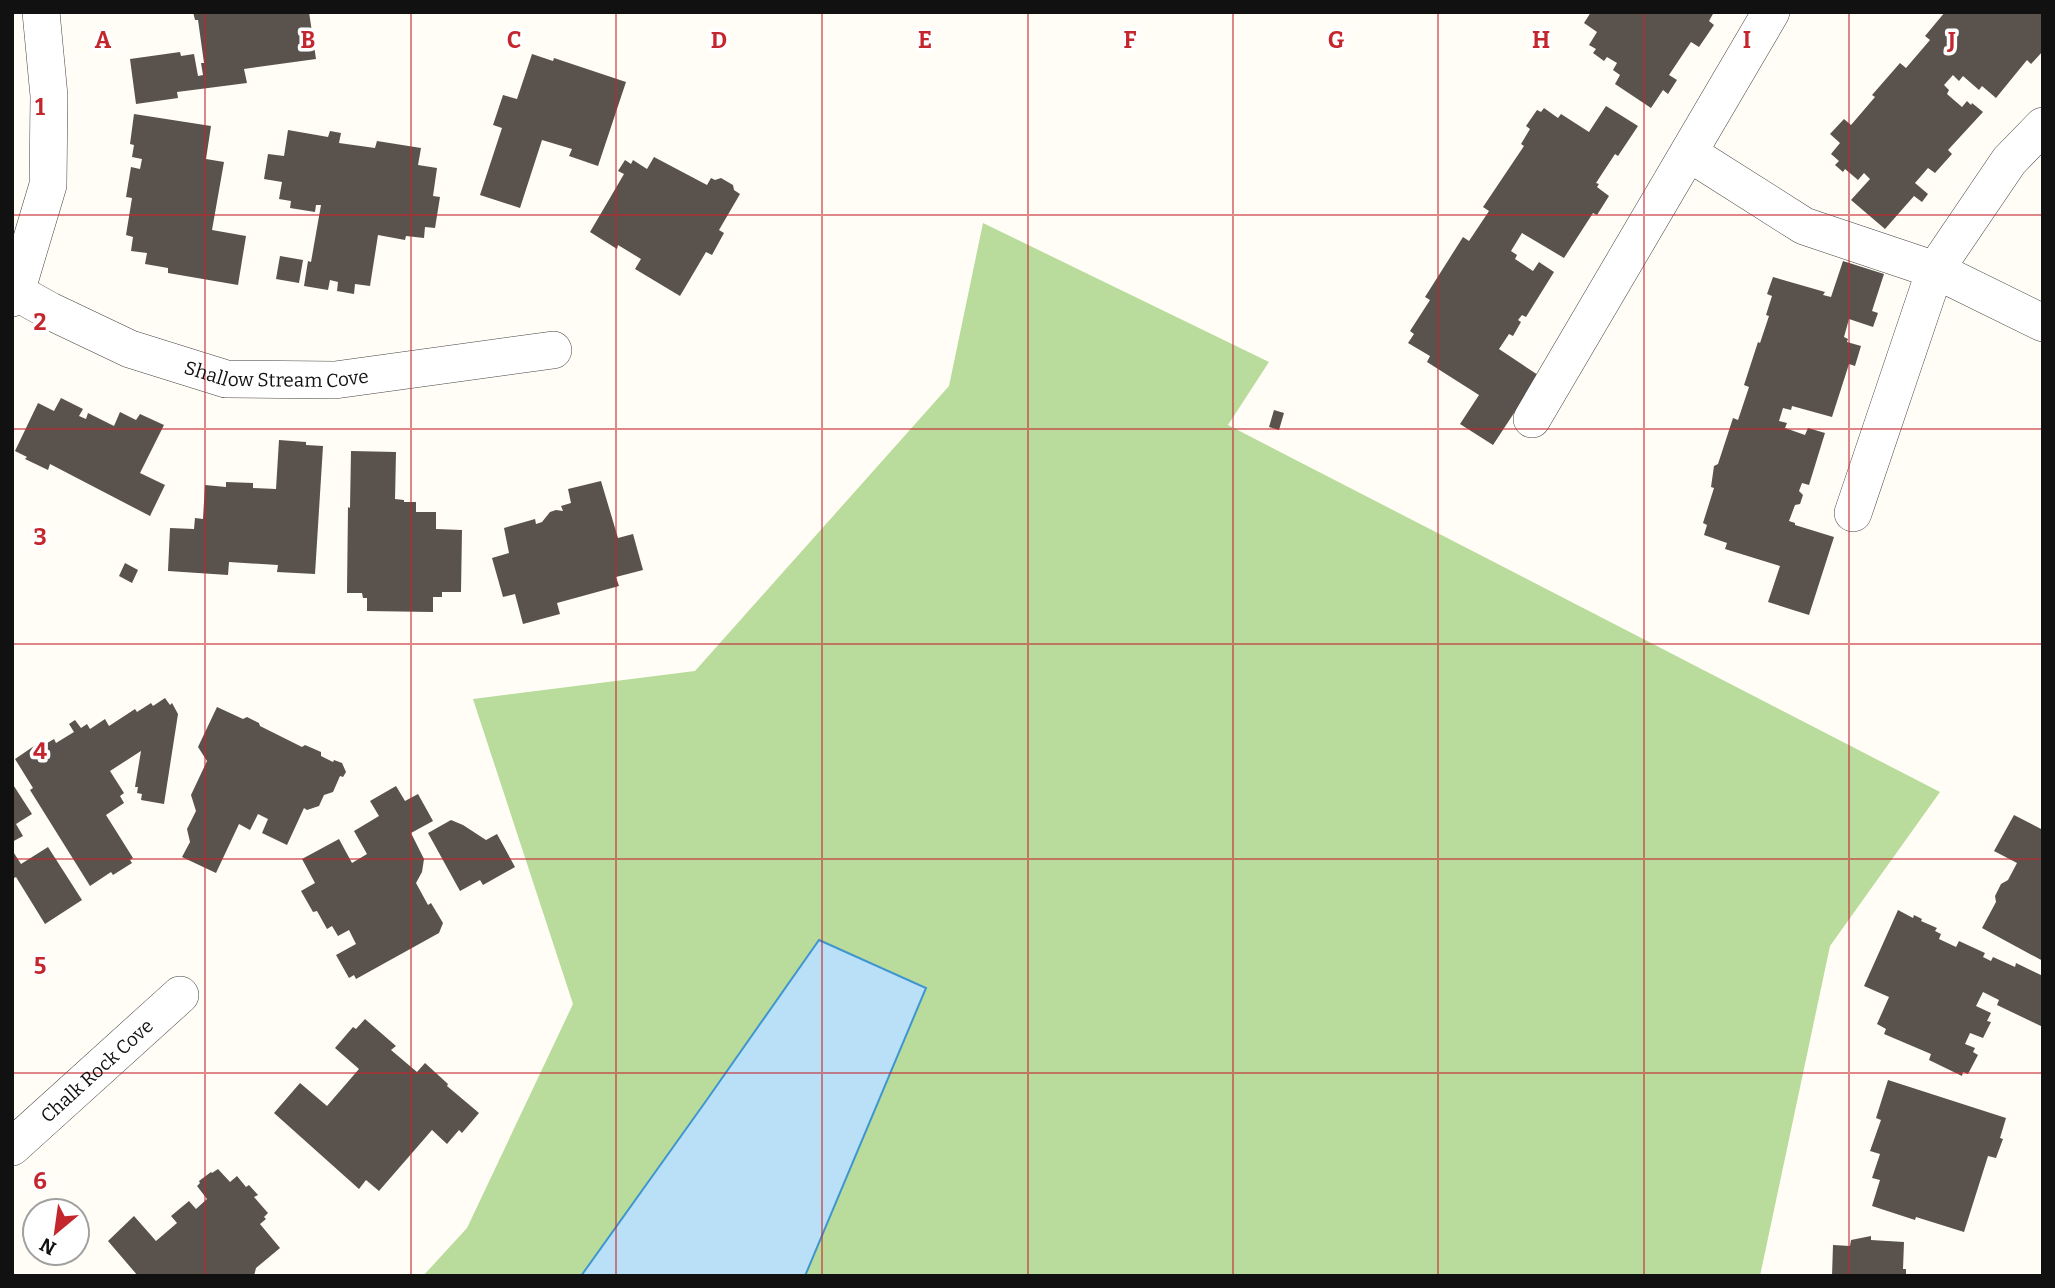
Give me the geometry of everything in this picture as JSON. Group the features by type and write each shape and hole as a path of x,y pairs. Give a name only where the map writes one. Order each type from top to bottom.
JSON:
{"street":[{"path":"14,295 48,185 49,96 41,12"},
{"path":"1532,419 1771,12"},
{"path":"1853,513 1935,270 2010,161 2043,126"},
{"path":"1689,153 1804,226 1935,270 2043,323"},
{"name":"Shallow Stream Cove","path":"14,295 130,349 226,379 335,380 553,349"},
{"name":"Chalk Rock Cove","path":"12,1147 180,995"}],"green space":[{"path":"983,223 1269,362 1228,425 1940,792 1830,946 1760,1276 423,1276 467,1228 573,1004 473,699 695,671 949,386"}],"water":[{"path":"819,940 926,988 805,1276 581,1276 706,1101"}],"building":[{"path":"193,12 309,12 316,59 244,69 247,83 177,92 178,98 136,104 130,59 180,52 181,56 194,54 198,76 203,75 198,20 195,20"},
{"path":"1591,12 1714,12 1709,21 1714,25 1699,47 1691,42 1669,75 1677,80 1668,94 1663,90 1651,108 1615,84 1620,75 1613,70 1617,63 1607,57 1604,61 1593,53 1596,49 1589,45 1597,32 1584,23"},
{"path":"1945,12 2043,12 2043,51 2031,64 2027,60 1996,98 1982,86 1979,90 1963,76 1959,81 1953,75 1944,85 1949,90 1947,94 1962,107 1967,101 1983,112 1948,150 1952,154 1935,173 1928,168 1915,183 1928,194 1922,202 1914,196 1885,229 1851,200 1870,179 1864,173 1858,180 1845,169 1843,172 1835,165 1839,161 1831,154 1840,143 1830,134 1844,119 1851,125 1875,97 1872,95 1900,63 1906,68 1930,40 1925,36"},
{"path":"532,54 553,61 554,58 626,82 598,166 569,156 572,149 542,140 520,208 480,195 502,128 493,125 503,95 517,99"},
{"path":"1606,106 1638,126 1596,183 1599,184 1597,187 1609,196 1597,215 1593,213 1564,258 1522,233 1511,251 1517,255 1515,259 1533,271 1539,262 1554,272 1526,317 1522,315 1518,320 1521,322 1513,336 1509,334 1499,349 1541,377 1493,445 1460,424 1479,395 1427,362 1430,356 1408,343 1414,334 1410,331 1430,300 1425,297 1463,237 1469,241 1489,211 1483,207 1524,146 1521,144 1530,129 1526,126 1537,110 1541,112 1544,108 1558,118 1561,114 1589,132"},
{"path":"134,114 211,126 206,159 224,162 212,230 246,236 238,285 168,273 168,268 145,264 147,253 131,251 133,237 126,235 132,198 126,197 131,167 140,169 142,159 132,157 134,145 130,144"},
{"path":"288,130 328,137 330,131 341,133 339,143 375,148 377,141 421,148 418,165 437,168 433,196 440,197 435,228 425,227 424,238 406,236 405,240 378,235 370,286 355,284 354,294 337,291 338,282 330,280 328,290 304,286 321,205 316,205 315,212 290,208 291,201 279,199 282,182 264,179 268,154 284,156"},
{"path":"654,157 707,185 711,178 721,178 733,185 734,190 740,194 719,230 724,233 712,255 706,252 680,296 635,269 641,259 618,245 617,249 590,232 624,174 618,171 625,160 631,164 633,160 647,169"},
{"path":"280,256 303,260 299,283 276,279"},
{"path":"1843,261 1884,274 1872,311 1878,313 1873,327 1849,319 1844,337 1848,339 1847,342 1861,346 1855,366 1849,364 1832,417 1792,406 1791,410 1783,408 1779,421 1787,423 1785,428 1805,435 1808,428 1825,433 1809,485 1802,483 1799,491 1803,495 1800,504 1795,505 1789,521 1834,537 1809,615 1768,602 1780,566 1725,549 1727,543 1704,535 1707,525 1703,523 1714,488 1711,487 1714,466 1718,464 1733,418 1738,420 1749,387 1744,385 1769,316 1766,315 1772,296 1767,294 1773,277 1825,292 1823,295 1831,297"},
{"path":"61,398 83,409 79,416 86,419 88,413 114,426 120,412 136,420 140,414 164,425 140,473 165,485 150,516 50,464 48,470 15,451 38,403 54,411"},
{"path":"1274,410 1284,413 1279,430 1269,427"},
{"path":"279,440 323,446 315,574 277,572 278,565 229,562 228,575 168,571 170,528 194,529 195,518 203,519 205,485 226,487 226,482 253,483 253,488 276,489"},
{"path":"351,451 396,452 395,499 416,502 416,512 436,512 436,529 462,530 461,592 442,592 442,597 433,597 433,612 367,611 367,598 363,598 362,593 347,593"},
{"path":"601,481 618,538 633,534 643,570 616,577 619,586 557,603 560,614 523,624 515,594 503,597 492,558 509,553 504,528 535,519 536,524 542,522 550,512 563,511 561,506 571,503 568,489"},
{"path":"125,563 138,570 132,583 119,576"},
{"path":"165,698 170,705 172,703 178,714 164,804 141,800 142,794 137,793 138,787 135,787 141,751 110,771 124,793 120,796 124,803 106,815 133,858 130,860 132,863 113,875 111,872 90,886 30,790 33,788 15,759 40,742 42,746 54,739 56,743 74,732 69,724 75,720 81,728 87,724 90,729 105,719 109,726 135,709 137,712"},
{"path":"217,707 243,719 247,717 302,747 305,745 321,752 321,756 342,763 346,772 343,777 340,776 333,792 324,795 319,806 307,810 304,808 287,845 262,833 268,819 258,814 250,830 239,824 216,873 182,857 190,842 187,829 196,811 191,795 207,761 198,747"},
{"path":"12,783 32,814 16,824 23,836 12,842"},
{"path":"396,786 405,801 418,794 433,821 411,833 424,859 422,872 416,883 428,905 431,903 443,923 439,933 356,979 354,975 349,978 336,955 356,944 349,930 338,936 332,926 327,929 317,911 313,912 301,891 315,883 302,859 339,839 352,863 367,854 354,831 379,816 370,801"},
{"path":"2014,815 2043,830 2043,961 1982,928 1996,902 1995,896 2001,884 2008,880 2017,863 1994,851"},
{"path":"451,820 486,840 497,834 515,867 483,885 480,880 460,891 428,833"},
{"path":"48,847 82,900 45,924 16,877 12,879 12,850 21,864"},
{"path":"1898,910 1913,918 1914,915 1937,928 1935,931 1941,934 1939,939 1956,947 1959,941 1985,953 1983,957 1991,961 1993,957 2015,967 2016,963 2043,976 2043,1027 1997,1005 1999,1000 1983,992 1976,1006 1991,1013 1987,1021 1991,1022 1983,1038 1970,1033 1965,1044 1975,1048 1973,1052 1978,1055 1968,1074 1963,1072 1962,1076 1929,1060 1931,1054 1884,1034 1886,1029 1877,1024 1889,997 1864,986"},
{"path":"365,1019 396,1046 391,1050 417,1072 425,1063 479,1113 462,1133 459,1130 447,1144 432,1130 379,1191 366,1180 359,1189 274,1113 300,1083 327,1106 359,1069 335,1048 353,1027 356,1029"},
{"path":"1888,1080 2006,1118 2000,1138 2003,1139 1996,1158 1988,1156 1964,1232 1872,1206 1880,1180 1872,1178 1880,1154 1870,1151 1881,1120 1876,1118"},
{"path":"218,1169 230,1182 237,1176 246,1187 249,1185 258,1195 254,1197 268,1213 260,1224 280,1248 256,1268 254,1276 138,1276 108,1241 134,1216 156,1241 177,1223 171,1216 189,1201 196,1209 207,1199 197,1186 199,1181"},
{"path":"1871,1236 1871,1240 1904,1242 1903,1269 1906,1269 1906,1276 1832,1276 1833,1245 1850,1246 1851,1240"}]}
